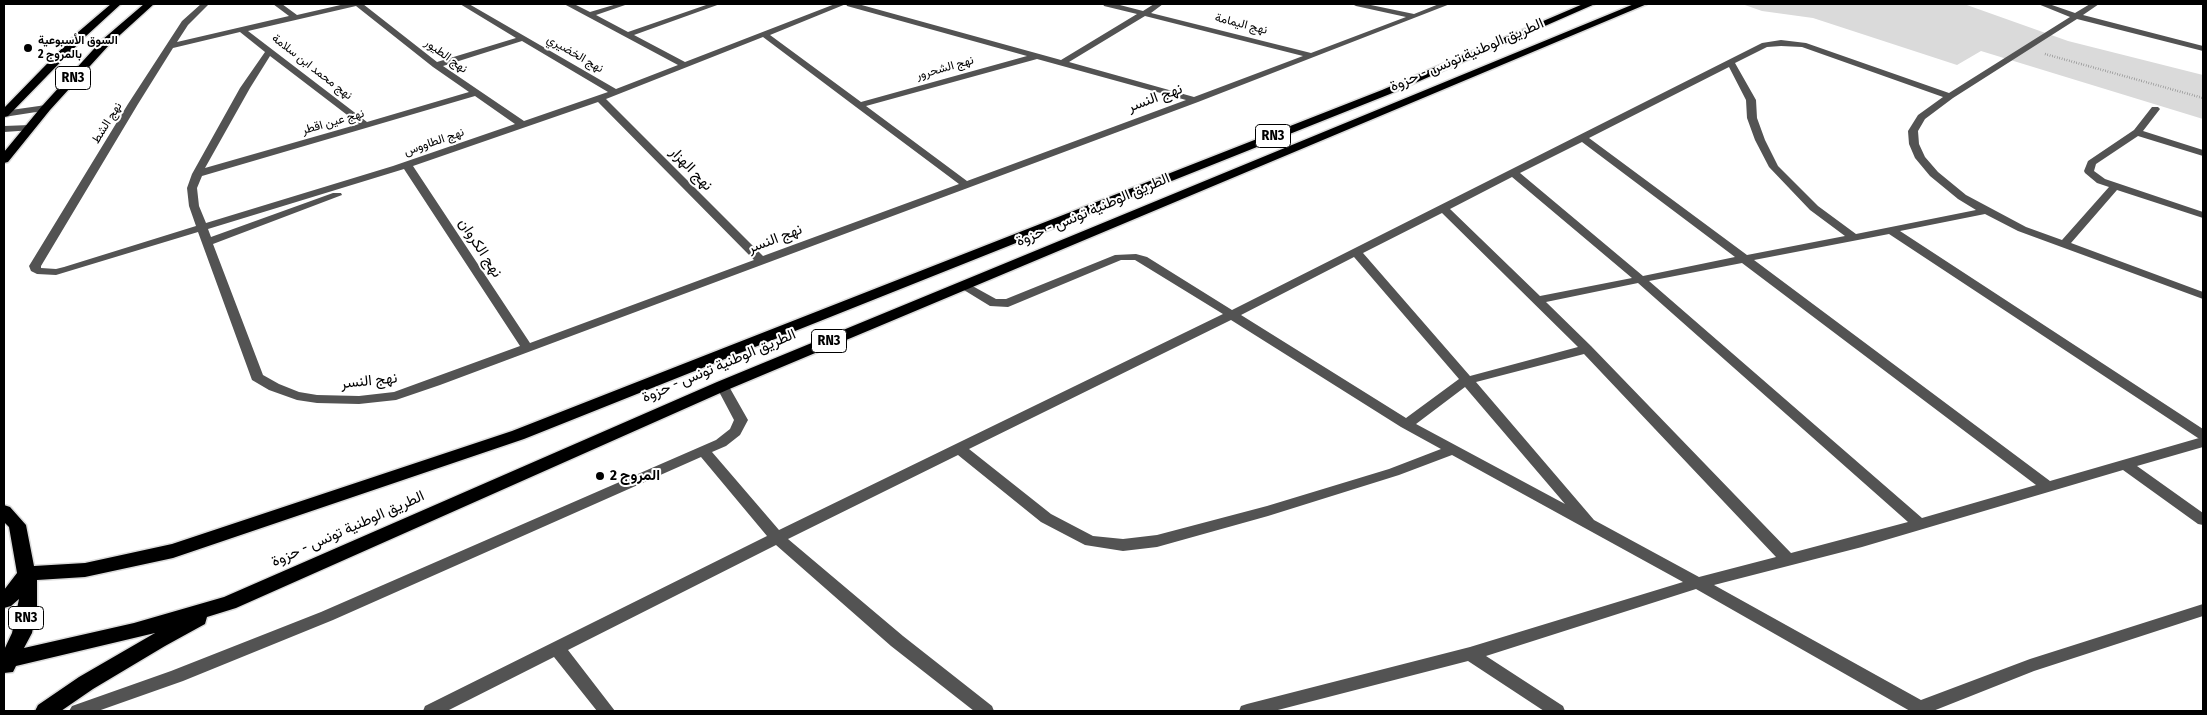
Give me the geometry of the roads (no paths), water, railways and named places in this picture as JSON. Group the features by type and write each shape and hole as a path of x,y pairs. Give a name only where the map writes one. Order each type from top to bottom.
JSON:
{"highway":[{"name":"RN3","path":"4,114 81,35 116,4"},
{"name":"RN3","path":"4,159 46,108 106,42 149,4"},
{"name":"الطريق الوطنية تونس - حزوة","path":"27,574 85,570 172,551 518,435 1386,92 1590,4"},
{"name":"الطريق الوطنية تونس - حزوة","path":"6,663 134,631 229,603 722,386 1642,4"},
{"name":"RN3","path":"4,511 17,525 30,587 28,608 22,633 6,663"},
{"name":"RN3","path":"4,601 13,593 27,574"},
{"path":"45,711 86,683 158,640 229,603"}],"street":[{"name":"نهج الشط","path":"39,261 170,46 185,23 205,4"},
{"path":"277,4 296,18"},
{"path":"170,46 356,4"},
{"name":"نهج الطيور","path":"356,4 436,65 523,125"},
{"name":"نهج الخضيري","path":"464,4 615,92"},
{"path":"568,4 683,64"},
{"path":"589,15 624,4"},
{"path":"627,35 716,4"},
{"name":"نهج الطاووس","path":"39,261 36,266 38,270 56,272 203,229 402,166 600,98 683,64 842,4"},
{"path":"850,4 1195,100"},
{"name":"نهج اليمامة","path":"1107,4 1310,55"},
{"path":"1064,62 1159,4"},
{"path":"1356,4 1414,16"},
{"name":"نهج النسر","path":"270,50 234,107 197,174 192,188 194,206 257,377 274,387 297,396 317,399 359,400 396,396 1195,100 1446,4"},
{"path":"2042,4 2076,16 2203,49"},
{"path":"2095,4 1920,117 1913,132 1914,144 1920,158 1934,174 1962,196 1986,211 2022,229 2203,296"},
{"name":"نهج محمد ابن سلامة","path":"242,30 366,125"},
{"path":"764,34 965,184"},
{"path":"436,65 523,38"},
{"path":"431,711 777,538 1231,315 1765,45 1781,43 1803,45 1950,96"},
{"name":"نهج الشحرور","path":"859,105 1038,56"},
{"path":"1730,62 1751,100 1755,126 1774,167 1814,208 1855,238"},
{"name":"نهج عين اقطر","path":"197,174 476,92"},
{"name":"نهج الهزار","path":"600,98 760,261"},
{"path":"4,114 46,108"},
{"path":"2155,110 2138,132 2092,163 2089,171 2093,176 2115,186 2203,215"},
{"path":"4,129 30,128"},
{"path":"2138,132 2203,153"},
{"path":"1583,138 2047,486"},
{"path":"208,242 356,188 402,166"},
{"name":"نهج الكروان","path":"402,166 527,348"},
{"path":"1513,172 1640,279 1919,524"},
{"path":"2064,245 2115,186"},
{"path":"1443,208 1587,349 1788,560"},
{"path":"1537,300 1986,211"},
{"path":"1892,231 2203,435"},
{"path":"1356,252 1465,381 1592,526"},
{"path":"963,285 994,303 1008,304 1112,259 1136,256 1406,424 1698,583 1922,710 2030,666 2203,610"},
{"path":"1406,424 1465,381 1587,349"},
{"path":"78,711 177,676 327,616 721,443 735,432 741,420 722,386"},
{"path":"1247,711 1470,654 1698,583 1919,524 2203,442"},
{"path":"960,449 1046,518 1090,541 1123,545 1156,541 1268,511 1394,472 1452,450"},
{"path":"703,451 777,538 897,641 986,711"},
{"path":"2126,465 2203,520"},
{"path":"557,649 607,711"},
{"path":"1470,654 1557,711"}],"place":[{"name":"السوق الأسبوعية بالمروج 2","path":"28,48"},
{"name":"المروج 2","path":"600,476"}]}
